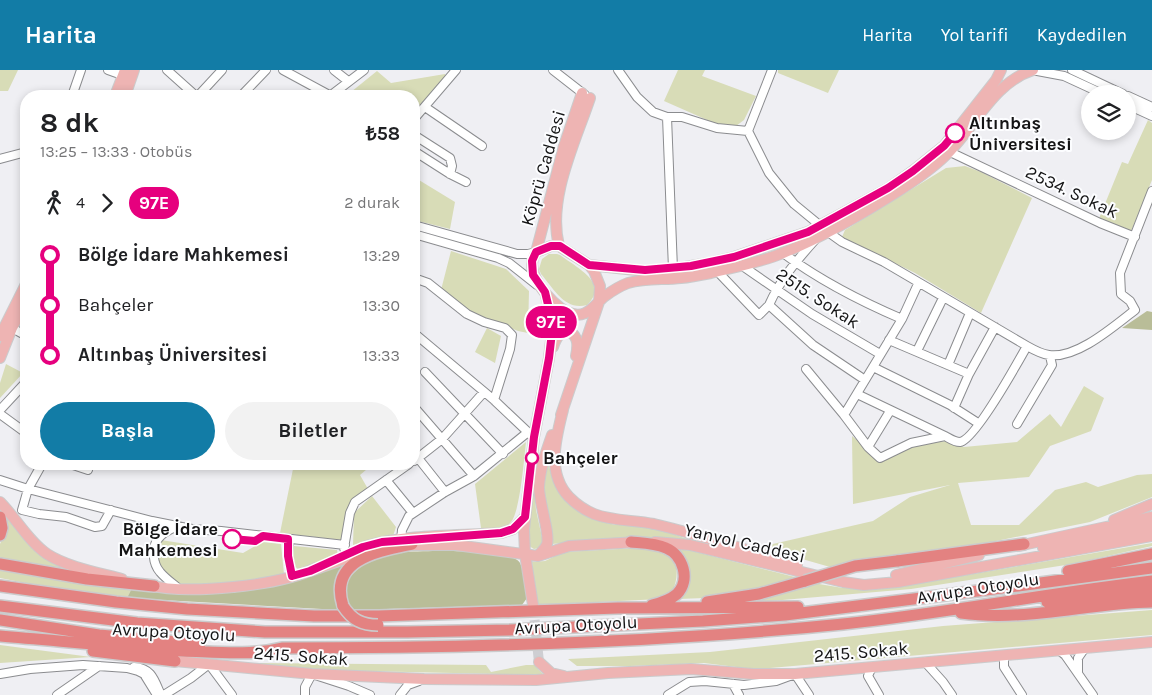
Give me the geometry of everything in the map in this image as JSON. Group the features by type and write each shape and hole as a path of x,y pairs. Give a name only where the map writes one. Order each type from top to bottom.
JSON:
{"highway":[{"path":"0,517 2,528 0,535"},
{"path":"406,542 374,553 356,562 349,568 344,575 341,586 343,606 359,622 368,625 431,626 458,631"},
{"path":"631,542 665,547 678,557 683,568 684,581 679,592 665,602 649,606"},
{"path":"0,586 171,608 314,616 379,616 618,608 712,601 750,596 855,566 1024,544"},
{"path":"978,591 1032,577 1073,571 1152,554"},
{"path":"0,564 87,579 154,586"},
{"name":"Avrupa Otoyolu","path":"0,606 128,622 230,630 309,632 458,631 703,621 817,612 1152,568"},
{"name":"Avrupa Otoyolu","path":"0,636 139,648 236,653 267,652 282,648 500,646 658,639 842,624 949,611 1152,581"},
{"path":"1016,600 1064,601 1152,591"},
{"path":"949,611 978,615 1010,615 1131,602 1152,602"},
{"path":"618,608 803,607 817,612"},
{"path":"0,620 127,638 282,648"},
{"path":"0,636 46,645 175,660"}],"main road":[{"path":"127,90 134,70"},
{"path":"947,149 996,80 1000,70"},
{"path":"1017,70 1031,70"},
{"path":"1031,70 1002,89 947,149 822,231 783,253 717,271 681,278 649,279 628,284 616,289 599,302 590,312 578,314 569,313 561,308 545,292 533,275 532,261 536,252 551,246 560,246 589,265 594,271 600,286 599,302 563,410 555,447 555,471 560,484 578,506 601,516 653,524 841,577 886,578 1024,544 1152,517"},
{"path":"117,90 124,73"},
{"name":"Köprü Caddesi","path":"560,246 555,220 559,197 586,95"},
{"name":"Köprü Caddesi","path":"536,252 564,146 586,95"},
{"path":"589,265 645,270 673,268 734,257 822,231"},
{"path":"533,605 524,554 524,541 531,435 549,358 552,332 551,317 545,292"},
{"path":"0,336 20,296"},
{"path":"0,358 20,313"},
{"path":"549,358 558,336 566,331 573,333 578,346 572,379"},
{"path":"538,556 545,549 548,542 540,500 540,473 547,447 563,410"},
{"path":"0,502 48,555 100,574 154,586 178,588 227,588 292,576 310,571 346,549 382,542 406,542 501,533 513,529 525,517"},
{"path":"1096,528 1152,504"},
{"path":"938,574 999,558 1152,526"},
{"path":"497,550 504,540 501,533"},
{"path":"938,574 1152,536"},
{"name":"Yanyol Caddesi","path":"310,571 368,550 406,542 456,545 538,556 569,546 631,542 690,545 824,578 864,585 898,582 938,574"},
{"name":"2415. Sokak","path":"175,660 312,674 424,679 536,680 608,673 691,669 753,674 795,674 1152,642"},
{"path":"539,662 542,667 551,673 572,678"}],"street":[{"path":"74,90 81,70"},
{"path":"108,70 124,73"},
{"path":"167,70 191,90"},
{"path":"204,90 222,70"},
{"path":"247,90 266,70"},
{"path":"283,70 320,90"},
{"path":"334,70 348,81"},
{"path":"338,90 364,70"},
{"path":"420,112 456,70"},
{"path":"553,70 586,95"},
{"path":"618,70 637,97 653,112 667,117 682,117 717,128 748,131"},
{"path":"772,70 748,131 769,173 794,204 822,231 884,262 918,284 1027,346 1050,356 1071,352 1085,346 1135,310 1130,301 1121,294 1120,273 1152,191"},
{"path":"1031,70 1064,76 1084,85"},
{"path":"1072,70 1104,85"},
{"path":"1136,100 1152,107"},
{"path":"425,107 482,146"},
{"path":"1136,109 1152,116"},
{"path":"667,117 673,268"},
{"path":"420,139 450,158 452,166 450,174"},
{"name":"2534. Sokak","path":"947,149 1100,223 1135,237"},
{"path":"0,159 20,154"},
{"path":"420,155 466,182"},
{"path":"0,163 20,158"},
{"path":"420,227 517,254 536,252"},
{"path":"717,271 759,315 795,262 822,231"},
{"path":"420,236 509,263 545,292"},
{"path":"783,253 847,293 902,319"},
{"name":"2515. Sokak","path":"741,265 826,323 880,354"},
{"path":"420,280 428,283 467,314 484,322 505,328 512,335 510,349 494,400"},
{"path":"844,415 902,319 918,284"},
{"path":"917,351 943,298"},
{"path":"768,304 813,345 865,380"},
{"path":"948,365 970,313"},
{"path":"954,408 969,374 995,327"},
{"path":"12,328 20,333"},
{"path":"406,542 403,525 413,513 474,476 531,435 494,400 420,338"},
{"path":"889,340 969,374"},
{"path":"857,394 960,442 966,438 992,406 1027,346"},
{"path":"1017,424 1052,365 1050,356"},
{"path":"873,367 950,404 978,423"},
{"path":"806,369 868,447 880,458 911,443 945,436"},
{"path":"425,372 503,454"},
{"path":"0,410 20,391"},
{"path":"420,456 442,439 484,392"},
{"path":"868,447 890,411"},
{"path":"0,414 20,429"},
{"path":"420,414 474,476"},
{"path":"420,464 445,492"},
{"path":"39,470 28,489 22,510 66,517 95,527 102,526 111,510"},
{"path":"0,480 152,521 178,526 288,539 346,549 352,507 360,498 400,470"},
{"path":"386,480 413,513"},
{"path":"152,521 152,529 158,539"},
{"path":"178,526 166,532 158,539 154,551 156,566 159,572 178,588"},
{"path":"288,539 288,556 292,576"},
{"path":"1078,674 1078,658 1084,648"},
{"path":"1060,651 1065,654 1093,695"},
{"path":"1004,655 1004,667 1022,695"},
{"path":"925,662 952,695"},
{"path":"0,674 83,665 144,668 148,671 162,695 193,677 209,664 232,695"},
{"path":"57,695 98,666"},
{"path":"872,667 868,676 879,695"},
{"path":"127,668 138,670 144,674 157,695"},
{"path":"305,695 305,687 312,674 370,695"},
{"path":"668,695 689,682 705,681 744,685 766,683 795,674 809,695"},
{"path":"400,695 408,685 424,679"},
{"path":"733,684 739,695"}],"green space":[{"path":"0,70 18,70 8,91 0,91"},
{"path":"678,70 705,70 702,76 756,96 744,120 736,126 723,127 664,101"},
{"path":"778,70 839,70 828,93 778,73"},
{"path":"377,71 391,83 445,74 446,78 420,108 420,90 353,90"},
{"path":"1148,120 1152,123 1152,180 1130,234 1098,221 1122,162 1128,164"},
{"path":"965,166 1032,198 981,313 915,273 842,237 845,230 946,168"},
{"path":"420,181 455,202 450,229 420,222"},
{"path":"451,251 506,269 529,291 528,333 469,312 441,290"},
{"path":"549,254 560,255 582,271 593,283 595,290 593,297 587,305 572,305 566,302 555,292 541,274 539,269 542,259"},
{"path":"1147,311 1152,312 1152,330 1122,328"},
{"path":"487,328 501,336 495,363 475,352"},
{"path":"6,364 20,371 20,376 0,398 0,383"},
{"path":"1084,386 1104,398 1091,431 1050,446 1029,477 958,483 971,525 1019,525 1055,490 1086,482 1098,487 1137,475 1152,474 1152,497 1090,522 986,543 830,567 760,547 873,521 910,497 950,485 853,504 852,436 876,455 908,446 947,441 964,447 1017,442 1050,414 1061,427"},
{"path":"526,442 517,508 511,522 505,527 481,528 475,484"},
{"path":"547,460 551,473 562,494 577,510 587,516 611,524 648,526 690,540 596,540 552,544 542,480"},
{"path":"293,470 366,470 360,475 368,489 348,508 342,540 280,533"},
{"path":"534,487 536,510 543,542 539,548 534,549 529,546 528,541"},
{"path":"372,496 396,527 393,536 353,545 354,513"},
{"path":"0,505 28,539 87,574 0,558 0,544 3,537"},
{"path":"161,540 243,553 262,542 281,544 284,574 248,583 192,586 179,584 165,577 155,554"},
{"path":"1152,543 1152,546 1072,564 911,589 747,603 813,583 843,588 903,586"},
{"path":"294,546 337,550 338,555 298,569 291,563 289,553"},
{"path":"637,548 665,555 675,564 677,572 672,593 661,599 536,605 532,562 545,561 564,552"},
{"path":"676,549 692,551 795,577 740,594 679,599 683,593"},
{"path":"433,551 494,553 515,559 522,567 527,598 522,605 353,610 349,605 346,595 347,583 354,573 366,563 375,558 393,553"},
{"path":"349,561 340,610 127,598 131,590 232,593 306,577"},
{"path":"0,569 82,584 131,590 127,598 36,585 0,578"},
{"path":"1152,610 1152,635 770,668 745,668 704,663 577,666 568,659 710,652 943,626"},
{"path":"0,645 91,657 0,663"},
{"path":"253,663 486,665 491,672 526,665 536,665 544,675 318,670 252,665"}],"tunnel":[{"path":"533,605 539,662"}],"bus line":[{"name":"97E","path":"232,539 255,541 263,536 288,539 288,556 292,576 310,571 363,547 382,542 501,533 513,529 525,517 534,437 552,332 549,305 545,292 533,275 531,268 533,256 536,252 551,246 560,246 589,265 645,270 691,266 734,257 808,232 888,188 944,146 955,133"}],"place":[{"name":"Altınbaş Üniversitesi","path":"955,133"},
{"name":"Bahçeler","path":"532,458"},
{"name":"Bölge İdare Mahkemesi","path":"232,539"}]}
